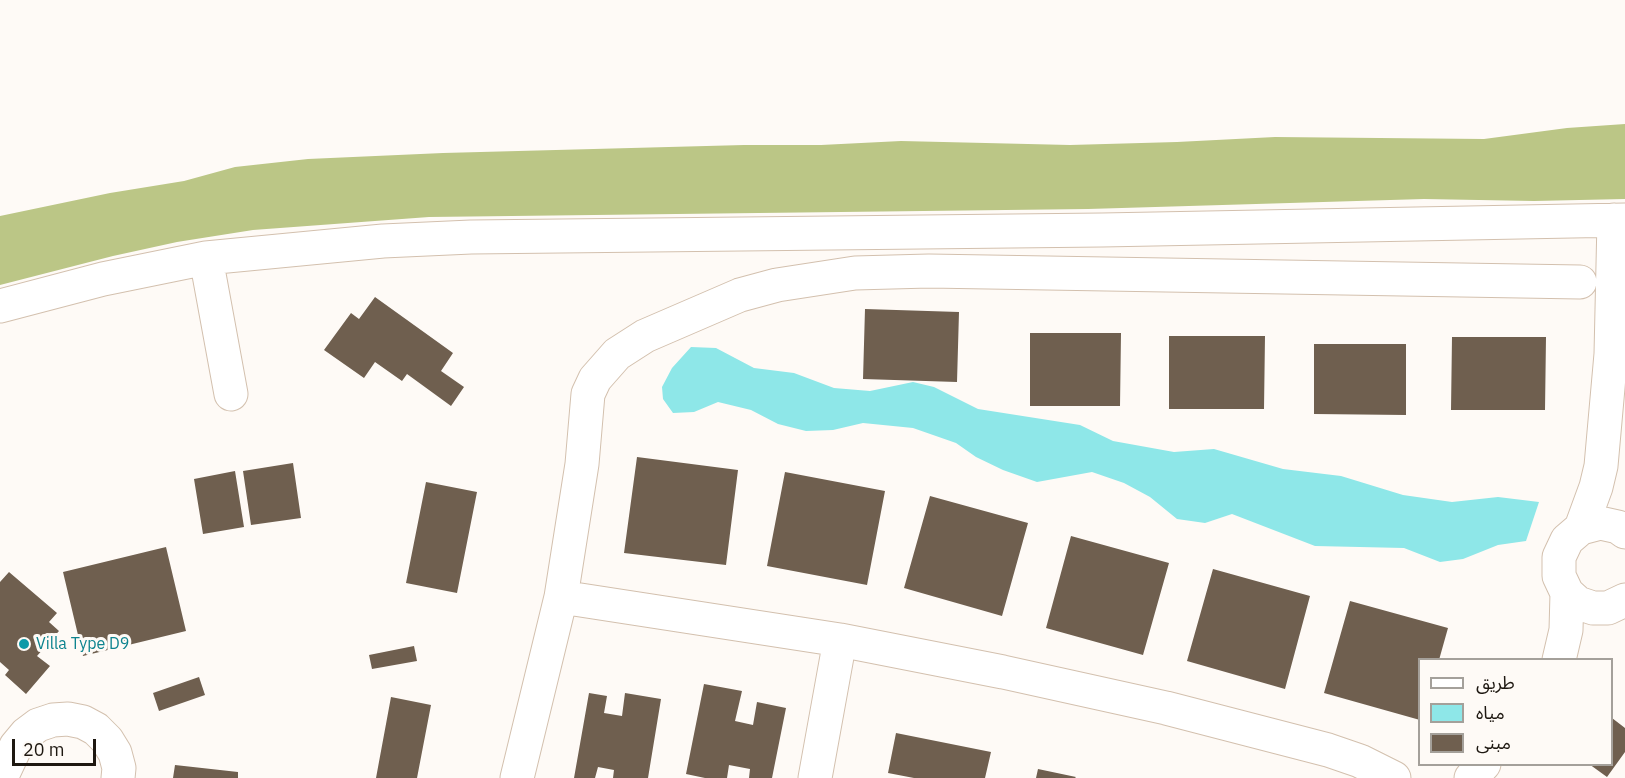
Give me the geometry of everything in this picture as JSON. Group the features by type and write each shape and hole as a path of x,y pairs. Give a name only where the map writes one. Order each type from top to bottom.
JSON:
{"street":[{"path":"0,306 103,279 206,258 350,244 471,237 1114,230 1619,220 1611,354 1601,466 1581,528"},
{"path":"206,258 231,394"},
{"path":"517,778 561,597 582,464 588,394 595,379 617,354 631,344 740,295 816,277 894,271 1580,282"},
{"path":"1601,466 1610,506 1622,530"},
{"path":"1616,604 1593,608 1578,603 1567,593 1559,576 1559,557 1567,540 1581,528 1600,523 1622,530"},
{"path":"1559,658 1566,630 1567,593"},
{"path":"561,597 840,640 1004,672 1167,708 1328,750 1359,761 1394,778"},
{"path":"1569,658 1616,604"},
{"path":"815,778 840,640"},
{"path":"1,778 16,746 26,734 38,725 52,720 68,719 83,722 96,729 107,740 115,753 119,768 118,778"},
{"path":"1472,778 1483,766"}],"green space":[{"path":"1625,124 1625,199 1534,201 1424,199 1088,209 429,217 253,230 177,242 0,285 0,216 110,193 184,181 235,167 308,159 443,153 821,145 901,141 1070,145 1275,137 1484,139 1567,128"}],"water":[{"path":"691,347 716,348 754,368 794,373 834,388 870,391 913,382 934,387 978,409 1080,425 1113,441 1174,452 1214,449 1283,469 1341,476 1403,495 1452,502 1498,497 1539,502 1526,541 1498,545 1463,559 1440,562 1404,548 1315,546 1232,514 1205,523 1177,519 1150,497 1124,483 1092,472 1037,482 976,457 956,443 913,428 863,423 833,430 806,431 778,424 751,410 718,402 694,412 673,413 663,399 662,387 672,368"}],"building":[{"path":"375,297 453,353 441,371 464,387 451,406 407,374 402,381 375,362 364,378 324,350 351,313 359,319"},
{"path":"865,309 959,312 957,382 863,379"},
{"path":"1030,333 1121,333 1120,406 1030,406"},
{"path":"1169,336 1265,336 1264,409 1169,409"},
{"path":"1452,337 1546,337 1545,410 1451,410"},
{"path":"1314,344 1406,344 1406,415 1314,414"},
{"path":"637,457 738,470 726,565 624,553"},
{"path":"293,463 301,518 251,525 243,471"},
{"path":"235,471 244,527 203,534 194,479"},
{"path":"785,472 885,491 867,585 767,566"},
{"path":"426,482 477,492 457,593 406,583"},
{"path":"930,496 1028,523 1002,616 904,588"},
{"path":"1071,536 1169,563 1143,655 1046,628"},
{"path":"166,547 186,631 83,656 63,572"},
{"path":"1213,569 1310,596 1285,689 1187,661"},
{"name":"Villa Type D9","path":"9,572 57,613 49,622 59,631 37,656 50,666 26,694 5,675 9,670 0,662 0,582"},
{"path":"1350,601 1448,628 1440,658 1418,658 1418,719 1324,693"},
{"path":"414,646 417,661 372,669 369,655"},
{"path":"199,677 205,695 159,711 153,693"},
{"path":"704,684 742,691 735,721 753,725 757,702 786,708 772,778 749,778 750,769 729,765 727,778 705,778 686,774"},
{"path":"589,693 607,696 604,713 622,716 625,693 661,699 648,778 613,778 614,770 598,767 595,778 574,778"},
{"path":"391,697 431,705 417,778 376,778"},
{"path":"1613,719 1625,728 1625,752 1607,777 1592,766 1613,766"},
{"path":"896,733 991,752 985,778 914,778 888,773"},
{"path":"175,765 238,772 238,778 173,778"},
{"path":"1038,769 1076,777 1036,778"}],"place":[{"name":"Villa Type D9","path":"24,644"}]}
